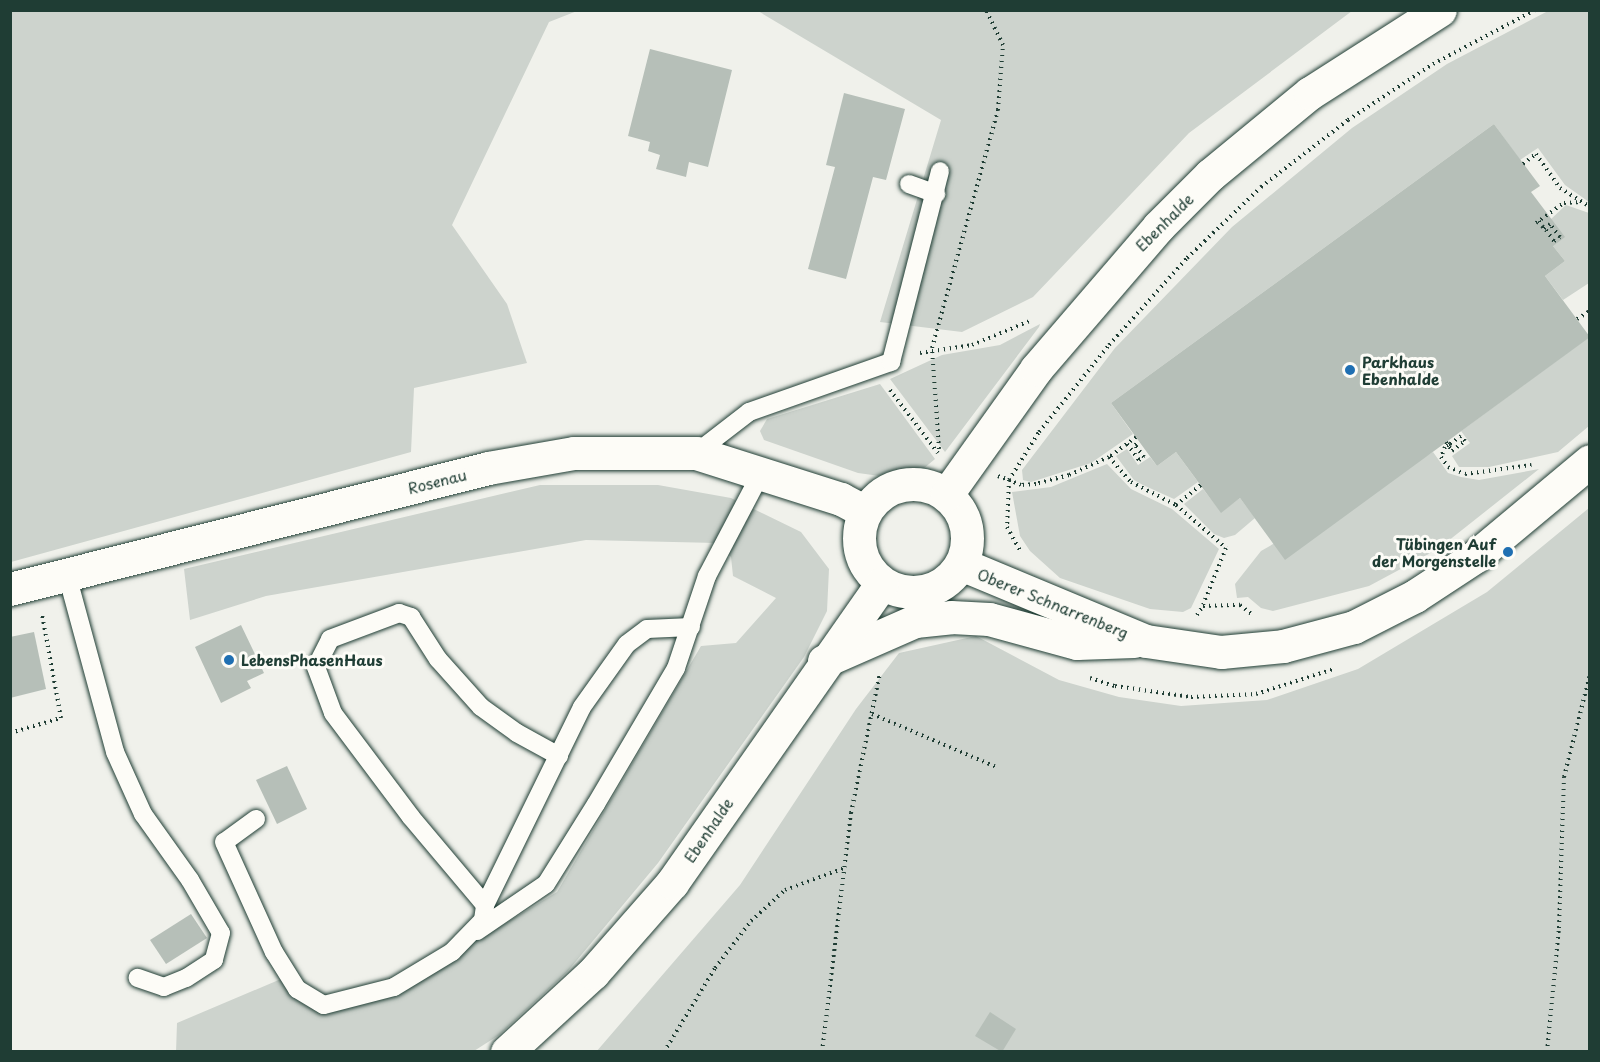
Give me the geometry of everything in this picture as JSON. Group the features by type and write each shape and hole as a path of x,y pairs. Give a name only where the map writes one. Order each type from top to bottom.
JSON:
{"street":[{"name":"Ebenhalde","path":"947,494 953,459 1122,265 1210,175 1310,93 1440,10"},
{"name":"Rosenau","path":"38,582 521,461 574,453 696,453 841,499 864,512"},
{"name":"Oberer Schnarrenberg","path":"824,662 876,641 915,621 951,617 989,619 1077,643 1146,641 1221,652 1283,646 1353,627 1415,596 1476,555 1590,461"},
{"path":"903,484 922,484 947,494 963,514 968,531 968,547 961,564 950,578 918,592 881,584 861,556 858,537 864,512 886,490 903,484"},
{"name":"Oberer Schnarrenberg","path":"961,564 1146,641"},
{"name":"Ebenhalde","path":"507,1052 593,972 672,883 824,662 881,584"}],"lane":[{"path":"696,453 750,412 891,362 936,194 940,171"},
{"path":"909,184 936,194"},
{"path":"256,819 224,842 274,952 288,976 308,999 324,1005 342,1003 394,987 420,975 473,934 546,884 676,668 707,576 761,473"},
{"path":"38,582 142,814 190,880 221,933 214,960 186,978 164,987 138,978"},
{"path":"485,905 411,817 333,713 316,667 325,648 330,639 399,613 411,617 438,659 481,707 517,733 559,756"},
{"path":"473,934 483,920 485,905 582,707 627,644 647,629 691,627"}],"path":[{"path":"953,459 932,348 998,110 1003,45 986,10"},
{"path":"1026,558 1007,527 1009,480 1039,432 1109,345 1187,258 1261,187 1348,120 1433,63 1535,10"},
{"path":"1523,164 1536,154 1560,188 1590,207"},
{"path":"1542,230 1550,224 1560,237 1554,241 1552,238 1546,231 1542,226 1538,222 1563,203 1582,202"},
{"path":"1577,319 1590,311"},
{"path":"892,394 939,453 1021,485 1036,484 1069,475 1109,457 1136,437"},
{"path":"1446,442 1452,450 1465,441 1461,436 1450,444 1448,445 1445,447 1441,457 1448,467 1465,474 1482,474 1541,464"},
{"path":"1127,444 1139,460 1144,457 1135,445 1139,442"},
{"path":"1109,457 1131,482 1176,505 1226,548 1203,606 1189,621"},
{"path":"1176,505 1201,485"},
{"path":"10,733 61,718 38,582"},
{"path":"1203,606 1240,605 1259,618"},
{"path":"822,1052 844,868 884,656 876,641"},
{"path":"1547,1052 1560,928 1564,777 1590,674"},
{"path":"872,714 996,767"},
{"path":"664,1052 715,968 751,921 785,890 844,868"}],"shaded area":[{"path":"11,10 577,11 549,22 452,225 507,304 527,363 414,388 411,452 11,562"},
{"path":"758,11 1352,11 1189,133 1033,297 962,332 880,322 941,120"},
{"path":"1548,11 1589,11 1589,202 1565,185 1538,148 1520,160 1494,124 1111,403 1133,434 1091,463 1031,482 1023,480 1022,470 1115,348 1232,227 1352,128 1447,64"},
{"path":"1566,205 1589,213 1589,283 1563,300 1545,276 1565,261 1553,246 1551,219"},
{"path":"1040,324 945,452 890,379 942,355 1000,345"},
{"path":"1589,337 1589,426 1558,452 1489,467 1459,467 1452,456 1470,443 1461,431"},
{"path":"880,384 935,459 923,469 887,477 858,473 764,440 760,431 767,419"},
{"path":"1127,449 1138,465 1150,457 1157,466 1176,452 1198,482 1174,499 1143,485 1134,480 1116,456"},
{"path":"1433,452 1448,473 1479,480 1539,469 1438,549 1369,586 1273,611 1261,608 1248,597 1237,598 1235,584 1261,551"},
{"path":"1107,464 1131,489 1172,509 1219,549 1191,608 1183,612 1150,609 1060,578 1030,551 1020,536 1012,492 1051,487"},
{"path":"540,485 658,485 731,498 801,532 829,569 827,611 804,657 658,863 567,972 499,1035 474,1051 176,1052 177,1023 288,976 324,1004 420,975 557,892 701,646 736,643 776,598 733,576 731,557 717,543 586,540 266,596 190,620 184,569"},
{"path":"1203,489 1221,512 1240,498 1255,518 1235,535 1224,538 1214,534 1184,504"},
{"path":"1589,508 1589,1051 596,1052 740,885 856,709 899,653 976,636 1059,680 1119,697 1181,706 1267,700 1358,669 1487,592"}],"building":[{"path":"650,49 732,70 708,167 689,162 686,177 656,169 660,155 648,151 650,142 628,136"},
{"path":"844,93 905,109 886,180 873,177 846,279 808,269 835,167 826,165"},
{"name":"Parkhaus Ebenhalde","path":"1494,124 1540,186 1531,192 1565,237 1553,246 1565,261 1545,276 1590,337 1285,560 1240,498 1221,513 1176,452 1157,466 1111,403"},
{"name":"LebensPhasenHaus","path":"241,625 264,673 247,681 251,688 221,703 195,647"},
{"path":"34,632 46,689 10,698 10,637"},
{"path":"287,766 307,809 277,824 256,780"},
{"path":"191,914 207,938 166,964 150,940"},
{"path":"990,1012 1016,1029 1002,1052 975,1036"}],"place":[{"name":"Parkhaus Ebenhalde","path":"1350,370"},
{"name":"Tübingen Auf der Morgenstelle","path":"1508,552"},
{"name":"LebensPhasenHaus","path":"229,660"}]}
